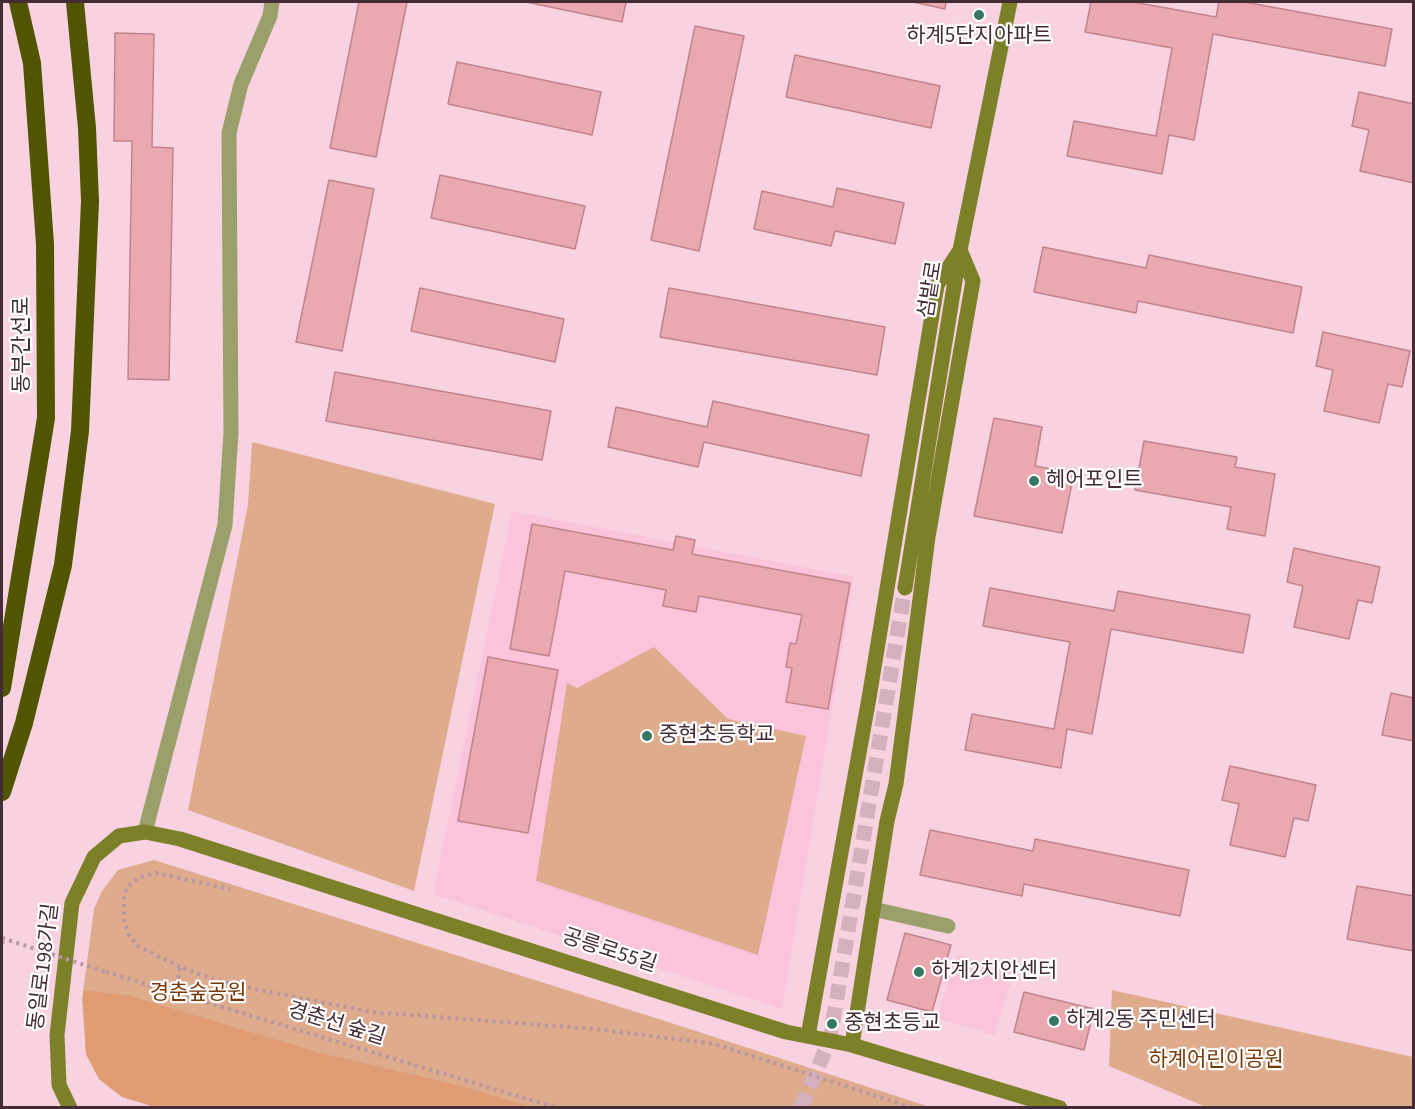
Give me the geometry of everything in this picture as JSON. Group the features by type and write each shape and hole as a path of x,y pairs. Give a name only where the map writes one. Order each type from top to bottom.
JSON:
{"highway":[{"name":"동부간선로","path":"2,687 46,418 45,232 32,63 18,2"},
{"path":"2,792 24,723 63,566 80,431 90,201 87,128 75,2"}],"main road":[{"name":"섬밭로","path":"905,588 960,250 1010,2"},
{"path":"852,1045 887,821 896,784 928,537 973,281 960,250"},
{"path":"808,1036 869,698 937,285 960,250"},
{"name":"공릉로55길","path":"146,832 180,839 786,1032 852,1045 1060,1107"},
{"name":"동일로198가길","path":"70,1107 59,1085 57,1035 72,903 94,857 119,836 146,832"}],"street":[{"path":"146,832 225,525 231,434 229,133 241,84 270,16 272,2"},
{"path":"873,909 948,926"}],"path":[{"path":"230,890 156,873 138,878 127,887 124,899 124,920 129,935 138,946 180,967 219,981 259,990 372,1012 594,1029 716,1044 914,1107"},
{"name":"경춘선 숲길","path":"2,940 557,1107"},
{"path":"175,993 180,967"}],"shaded area":[{"name":"중현초등학교","path":"512,511 854,577 782,1009 433,894"},
{"path":"957,954 1014,972 994,1035 937,1018"},
{"path":"83,990 130,996 321,1053 461,1086 530,1107 155,1107 122,1097 99,1079 86,1054"}],"green space":[{"path":"252,442 495,504 414,891 188,810 248,505"},
{"path":"654,647 728,719 806,736 758,955 536,881 567,683 577,688"},
{"name":"경춘숲공원","path":"154,860 930,1107 155,1107 122,1097 99,1079 86,1054 82,1000 94,909 102,891 118,870"},
{"name":"하계어린이공원","path":"1112,990 1413,1057 1413,1107 1206,1107 1109,1066"}],"building":[{"path":"359,2 407,2 376,157 330,148"},
{"path":"526,2 626,2 622,22"},
{"path":"913,2 946,2 945,9"},
{"path":"1091,2 1133,2 1216,17 1219,2 1244,2 1392,29 1385,66 1213,34 1194,140 1169,135 1162,174 1067,156 1074,121 1156,136 1172,48 1085,32"},
{"path":"695,26 744,36 699,251 651,240"},
{"path":"115,33 154,34 152,147 173,148 169,380 128,379 132,141 114,141"},
{"path":"795,55 940,86 931,128 786,97"},
{"path":"457,62 601,92 592,135 448,104"},
{"path":"1359,92 1414,104 1414,183 1360,171 1369,130 1352,126"},
{"path":"440,175 585,206 575,249 431,218"},
{"path":"329,180 374,189 342,351 296,342"},
{"path":"837,188 904,203 895,244 835,231 831,246 754,229 762,191 833,207"},
{"path":"1043,247 1146,268 1149,255 1302,287 1293,333 1138,301 1136,313 1034,292"},
{"path":"420,288 564,319 555,362 411,331"},
{"path":"669,288 885,327 877,375 660,337"},
{"path":"1323,332 1410,351 1402,387 1388,384 1379,423 1324,411 1333,370 1316,366"},
{"path":"335,372 551,411 542,460 326,421"},
{"path":"713,401 869,435 861,476 704,442 698,467 608,447 616,407 707,427"},
{"path":"994,418 1042,427 1035,466 1074,473 1062,533 974,516"},
{"path":"1144,441 1237,457 1235,467 1275,474 1265,536 1227,529 1231,507 1135,490"},
{"path":"532,524 673,550 676,536 695,540 692,554 850,583 828,709 786,702 792,668 786,667 790,643 796,644 802,615 699,596 696,612 663,606 666,590 565,571 549,656 510,649"},
{"path":"1294,548 1380,567 1372,603 1358,600 1349,639 1294,627 1303,586 1287,582"},
{"path":"990,588 1114,611 1118,591 1250,615 1243,653 1111,629 1092,734 1067,729 1061,768 965,750 972,714 1054,729 1070,642 983,626"},
{"path":"488,657 558,670 528,833 458,821"},
{"path":"1391,693 1414,698 1414,741 1382,735"},
{"path":"1230,766 1316,785 1308,821 1294,818 1285,857 1230,845 1239,804 1222,800"},
{"path":"930,830 1033,851 1035,839 1189,870 1180,916 1024,884 1022,896 920,875"},
{"path":"1357,886 1414,896 1414,951 1347,939"},
{"name":"하계2치안센터","path":"905,933 951,945 932,1012 887,1000"},
{"name":"하계2동 주민센터","path":"1024,992 1094,1009 1084,1050 1014,1032"}],"tunnel":[{"path":"801,1108 830,1039 905,588"}],"place":[{"name":"하계5단지아파트","path":"979,15"},
{"name":"헤어포인트","path":"1034,481"},
{"name":"중현초등학교","path":"647,736"},
{"name":"하계2치안센터","path":"919,972"},
{"name":"하계2동 주민센터","path":"1054,1021"},
{"name":"중현초등교","path":"832,1024"}]}
